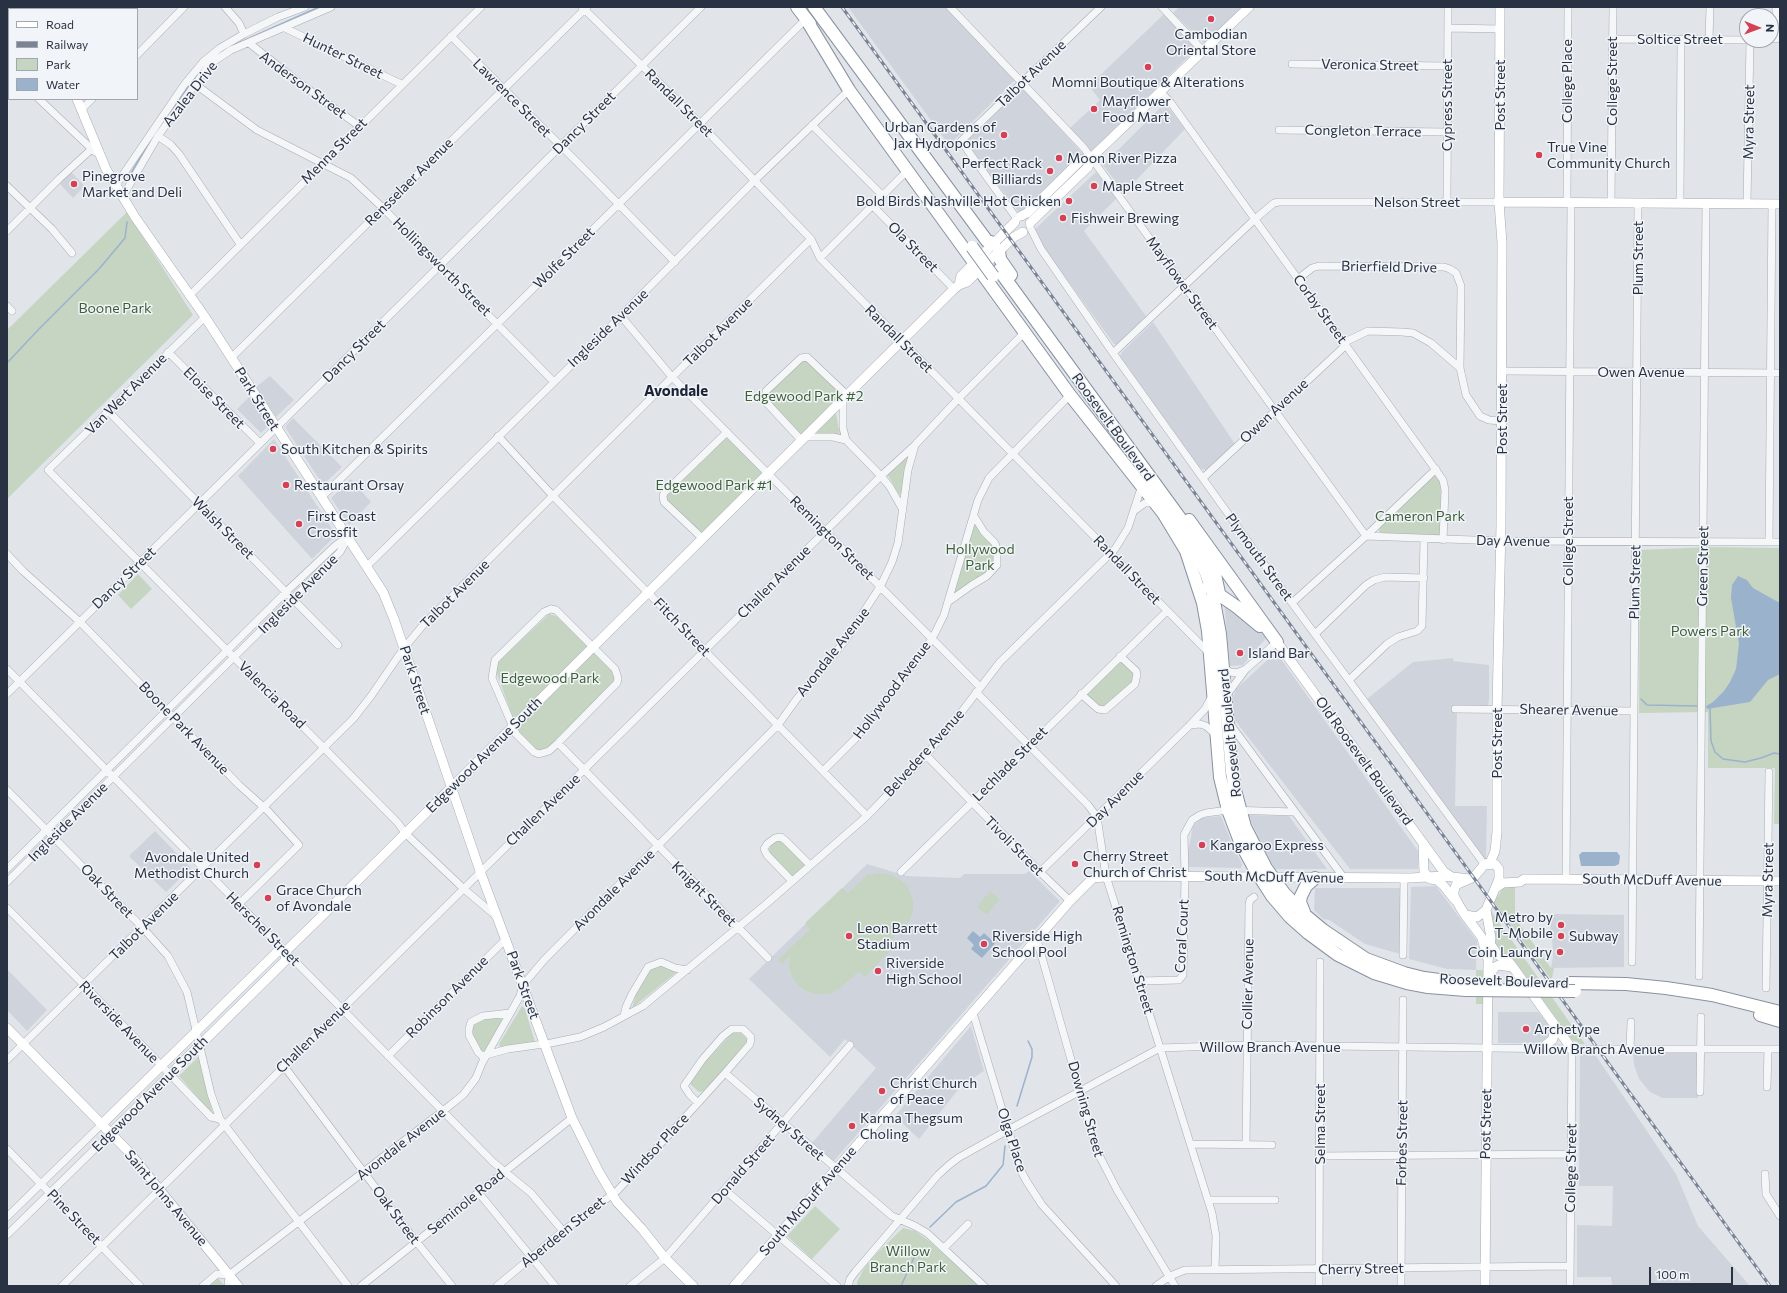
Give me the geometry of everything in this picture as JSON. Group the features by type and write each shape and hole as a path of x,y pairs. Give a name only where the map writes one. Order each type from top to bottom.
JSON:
{"highway":[{"path":"797,7 996,273 1132,472"},
{"path":"815,9 975,244"},
{"path":"815,9 987,241 997,246 1000,259 1277,642"},
{"path":"806,19 849,90 976,267 1070,396 1132,472"},
{"name":"Roosevelt Boulevard","path":"996,273 1180,518 1199,553 1216,592 1234,810 1241,844 1260,878 1276,901 1308,933 1354,963 1374,974 1428,987 1573,987 1626,984 1712,995 1780,1012"},
{"name":"Roosevelt Boulevard","path":"1132,472 1156,503 1181,542 1193,568 1203,603 1209,652 1220,777 1234,810 1273,878 1284,893 1305,915 1323,930 1366,959 1404,973 1466,986"},
{"path":"1207,545 1214,561 1216,592"},
{"path":"1193,568 1207,586 1251,618 1277,642"},
{"path":"1305,915 1300,902 1301,896 1306,886 1315,878"},
{"name":"Roosevelt Boulevard","path":"1573,987 1666,995 1734,1008 1780,1021"}],"main road":[{"path":"997,246 1027,229 1088,167 1091,158 1249,7"},
{"name":"Post Street","path":"1485,864 1495,851 1497,832 1497,709 1502,421 1502,243 1499,202 1500,7"},
{"name":"Park Street","path":"78,100 94,147 116,185 154,246 205,317 232,358 276,428 367,566 386,599 480,871 572,1118 611,1193 642,1228 665,1258 693,1286"},
{"path":"845,397 957,287 962,276 976,267 997,246 1018,219 1081,160 1091,158"},
{"name":"Nelson Street","path":"1499,202 1776,204"},
{"path":"1018,219 1018,230 1027,229"},
{"path":"1018,219 1028,219 1027,229"},
{"name":"Edgewood Avenue South","path":"102,1124 277,952 286,951 845,397"},
{"name":"Old Roosevelt Boulevard","path":"1277,642 1444,872 1452,877"},
{"name":"Post Street","path":"1485,1286 1488,962 1491,945 1486,910 1497,887 1500,847 1497,832"},
{"path":"1423,842 1424,872 1429,878 1437,880 1443,885 1457,902"},
{"path":"1486,910 1477,917 1465,915 1454,896 1455,887 1462,881 1474,877 1485,864 1496,865 1499,872"},
{"name":"South McDuff Avenue","path":"1499,872 1509,876 1520,876 1524,879 1780,881"},
{"name":"South McDuff Avenue","path":"734,1286 1070,901 1093,878 1106,876 1185,876 1260,878 1429,878 1436,876 1470,879"},
{"name":"South McDuff Avenue","path":"1497,887 1503,883 1520,882 1524,879"},
{"name":"Post Street","path":"1465,915 1480,935 1488,962"},
{"path":"1491,945 1496,953 1507,960 1572,1049"},
{"name":"Edgewood Avenue South","path":"111,1133 285,961 286,951"},
{"path":"1488,978 1495,967 1499,965 1505,964 1512,967"},
{"path":"1541,1049 1553,1039 1555,1025"},
{"name":"Saint Johns Avenue","path":"7,1028 111,1133 160,1189 238,1286"}],"street":[{"path":"138,54 184,7"},
{"path":"225,7 238,23 244,34"},
{"name":"Azalea Drive","path":"116,185 184,85 203,62 220,48 244,34 278,17 305,7"},
{"name":"Azalea Drive","path":"123,196 158,136 210,64 221,56 248,43 331,7"},
{"name":"Menna Street","path":"189,296 401,84 481,7"},
{"name":"Dancy Street","path":"7,694 701,7"},
{"name":"Talbot Avenue","path":"1018,219 961,141 1100,7"},
{"path":"1162,7 1203,51"},
{"name":"Cypress Street","path":"1447,202 1448,7"},
{"name":"College Place","path":"1568,7 1569,203"},
{"name":"College Street","path":"1611,203 1612,7"},
{"path":"1709,40 1710,7"},
{"name":"Randall Street","path":"585,8 756,180 811,239 820,258 1223,666"},
{"name":"Rensselaer Avenue","path":"232,358 585,8"},
{"name":"Mayflower Street","path":"955,9 1022,83 1084,148 1366,536"},
{"name":"Wolfe Street","path":"322,497 806,19"},
{"name":"Hunter Street","path":"285,28 401,84"},
{"path":"1448,28 1500,29"},
{"name":"Lawrence Street","path":"451,36 675,262"},
{"name":"Soltice Street","path":"1612,39 1739,40"},
{"path":"1680,203 1681,40"},
{"name":"Anderson Street","path":"248,43 359,126"},
{"name":"Myra Street","path":"1748,48 1748,204"},
{"name":"Veronica Street","path":"1292,64 1447,66"},
{"name":"Hollingsworth Street","path":"196,84 257,130 323,162 351,178 384,208 554,381"},
{"name":"Ingleside Avenue","path":"367,566 621,316 756,180 849,90"},
{"name":"Corby Street","path":"1161,92 1255,219 1443,480 1445,490 1444,540"},
{"path":"7,231 94,147 40,100"},
{"path":"82,109 91,100"},
{"path":"812,125 882,195"},
{"name":"Congleton Terrace","path":"1279,130 1447,132"},
{"path":"158,136 171,145 179,154 240,244"},
{"path":"820,258 907,171"},
{"path":"7,186 52,229 72,252"},
{"name":"Nelson Street","path":"1113,353 1255,219 1274,203 1499,202"},
{"name":"College Street","path":"1566,879 1570,372 1569,203"},
{"name":"Plum Street","path":"1632,962 1638,203"},
{"name":"Green Street","path":"1699,976 1706,204"},
{"path":"1769,542 1770,373 1776,204"},
{"name":"Ola Street","path":"872,205 957,287"},
{"name":"Plymouth Street","path":"1027,229 1034,244 1041,249 1113,353 1292,603 1485,864"},
{"name":"Talbot Avenue","path":"7,1060 324,748 364,707 404,648 424,624 811,239"},
{"name":"Brierfield Drive","path":"1298,279 1312,268 1318,266 1444,268 1456,273 1461,286 1460,368 1466,395 1480,416 1489,420 1502,421"},
{"name":"Remington Street","path":"621,316 672,377 931,639 1029,745 1088,805 1097,817 1106,876 1215,1224 1215,1270"},
{"name":"Van Wert Avenue","path":"48,470 205,317"},
{"name":"Owen Avenue","path":"1203,478 1345,343 1368,331 1402,332 1413,334 1431,343 1460,368"},
{"name":"Challen Avenue","path":"62,1286 160,1189 222,1122 284,1066 464,889 480,871 881,476 915,445 958,399 1024,333"},
{"name":"Eloise Street","path":"168,352 260,443"},
{"path":"846,440 833,437 804,439 765,401 766,391 804,357 810,358 845,397 843,428 846,440 890,487 903,511"},
{"name":"Owen Avenue","path":"1502,371 1780,373"},
{"name":"Hollywood Avenue","path":"823,771 855,739 931,639 944,615 974,516 986,483 994,471 1070,396"},
{"name":"Walsh Street","path":"108,411 338,644"},
{"path":"702,538 664,502 663,496 664,493 727,432"},
{"name":"Fitch Street","path":"498,436 553,496 867,816"},
{"name":"Avondale Avenue","path":"229,1275 455,1102 471,1085 520,996 523,985 544,960 778,725 796,700 844,642 880,587 892,562 898,543 908,470 915,445"},
{"path":"1292,603 1366,536 1436,469"},
{"name":"Valencia Road","path":"48,470 398,823 405,833 464,889 498,918"},
{"name":"Belvedere Avenue","path":"486,1056 508,1049 580,1037 604,1027 643,1006 738,927 867,816 926,755 953,723 1000,662 1111,553 1128,528 1142,485"},
{"path":"1134,511 1144,503 1156,503"},
{"path":"948,602 972,584 987,576 997,565 997,549 995,543 984,532 974,516"},
{"name":"Day Avenue","path":"1366,536 1500,541 1780,542"},
{"name":"Ingleside Avenue","path":"7,869 287,591 336,545 348,537"},
{"name":"Ingleside Avenue","path":"7,882 340,552 348,537"},
{"path":"1349,680 1387,644 1398,637 1420,629 1423,620 1424,539"},
{"name":"Boone Park Avenue","path":"7,554 23,571 80,622 268,811 299,845 239,904"},
{"path":"1315,634 1366,585 1374,580 1385,577 1424,578"},
{"path":"551,609 556,610 594,647 616,669 618,678 617,683 558,743 544,753 534,752 516,734 512,727 492,678 495,660 544,612 551,609"},
{"name":"Lechlade Street","path":"901,872 1167,611"},
{"path":"1225,697 1246,669 1277,642"},
{"path":"1081,694 1098,709 1105,710 1135,684 1137,676 1136,671 1120,656"},
{"path":"1223,666 1230,672 1237,673 1246,669"},
{"name":"Herschel Street","path":"7,668 443,1112 493,1162 531,1193 563,1231"},
{"name":"Day Avenue","path":"1040,872 1190,725 1210,703 1213,694"},
{"name":"Shearer Avenue","path":"1455,709 1634,711"},
{"path":"1227,717 1233,729 1344,878"},
{"path":"1190,725 1200,724 1206,726 1216,735"},
{"name":"Knight Street","path":"558,743 768,958"},
{"name":"Tivoli Street","path":"926,755 1070,901"},
{"name":"Myra Street","path":"1766,988 1769,772"},
{"name":"Oak Street","path":"7,790 142,927 176,969 187,992 211,1094 222,1122"},
{"name":"Coral Court","path":"1140,981 1179,980 1183,976 1185,876 1184,835 1189,823 1200,814 1234,810 1295,812"},
{"path":"792,881 767,854 764,849 768,844 775,838 780,837 810,865"},
{"path":"1403,955 1404,878"},
{"name":"Collier Avenue","path":"1246,1145 1249,904 1254,897"},
{"name":"Riverside Avenue","path":"7,908 84,985 211,1117 222,1122 348,1286"},
{"name":"Robinson Avenue","path":"388,1056 506,939"},
{"name":"Downing Street","path":"1037,940 1102,1162 1175,1286"},
{"path":"624,1016 632,994 648,967 661,962 675,968 687,970"},
{"name":"Selma Street","path":"1319,1286 1320,962"},
{"name":"Forbes Street","path":"1400,1286 1403,1000"},
{"name":"Olga Place","path":"973,1012 1020,1169 1042,1205 1116,1286"},
{"path":"486,1056 482,1056 478,1052 469,1035 471,1022 483,1016 510,1013"},
{"path":"1700,1092 1701,1017"},
{"path":"1630,1049 1631,1022"},
{"name":"Windsor Place","path":"611,1193 617,1191 698,1103 750,1044 751,1037 743,1029 732,1028 723,1036 702,1060 684,1086 698,1103"},
{"name":"Donald Street","path":"630,1286 665,1258 850,1046"},
{"name":"Willow Branch Avenue","path":"848,1286 850,1279 856,1270 945,1168 958,1158 1160,1048 1320,1046 1541,1049 1780,1049"},
{"name":"College Street","path":"1570,1286 1572,1049"},
{"path":"1767,1087 1768,1049"},
{"name":"Oak Street","path":"284,1066 452,1286"},
{"name":"Sydney Street","path":"725,1073 782,1124 899,1220 921,1229 944,1248 984,1286"},
{"name":"Seminole Road","path":"361,1286 572,1118"},
{"name":"Edgewood Avenue South","path":"7,1218 102,1124"},
{"name":"Edgewood Avenue South","path":"7,1235 111,1133"},
{"path":"1191,1144 1272,1145"},
{"name":"Pine Street","path":"7,1149 140,1286"},
{"path":"1320,1156 1571,1154"},
{"path":"1765,1174 1766,1194 1780,1216"},
{"path":"725,1190 837,1286"},
{"path":"478,1192 555,1286"},
{"name":"Aberdeen Street","path":"497,1286 611,1193"},
{"path":"1208,1200 1275,1200"},
{"path":"944,1248 968,1224"},
{"name":"Cherry Street","path":"1156,1286 1170,1276 1185,1270 1570,1266"},
{"path":"202,1286 217,1274 229,1275 228,1286"}],"shaded area":[{"path":"848,7 945,7 1015,80 949,145"},
{"path":"1179,7 1243,7 1205,44 1173,13"},
{"path":"1164,14 1197,48 1091,152 1070,128 1100,100 1089,86"},
{"path":"1023,88 1083,154 1020,214 966,142"},
{"path":"1165,103 1185,129 1124,193 1103,165"},
{"path":"71,172 85,186 73,198 59,183"},
{"path":"1096,172 1117,198 1084,231 1146,316 1117,344 1114,344 1047,252 1034,230"},
{"path":"1153,322 1235,444 1210,468 1205,470 1200,468 1120,356 1122,352"},
{"path":"270,376 294,400 276,417 256,387"},
{"path":"251,395 268,426 261,433 237,409"},
{"path":"293,418 342,467 323,485 285,427"},
{"path":"274,439 336,535 312,559 238,476"},
{"path":"351,479 371,502 349,525 331,498"},
{"path":"1224,601 1256,626 1266,638 1243,665 1230,666"},
{"path":"1276,652 1418,851 1418,869 1350,869 1234,719 1233,698 1236,689"},
{"path":"1453,658 1453,661 1489,665 1489,700 1487,713 1457,713 1455,806 1487,806 1486,858 1483,858 1367,699 1413,662"},
{"path":"1248,815 1289,816 1327,869 1275,869"},
{"path":"1221,816 1242,864 1241,868 1188,867 1188,851 1193,826 1202,818"},
{"path":"155,831 191,868 166,892 129,856"},
{"name":"Riverside High School","path":"867,864 907,876 960,878 964,874 1025,874 1029,871 1060,901 833,1162 812,1143 876,1068 845,1039 830,1057 749,979"},
{"path":"1436,886 1477,941 1476,970 1447,969 1409,959 1411,887"},
{"path":"1315,888 1400,888 1400,954 1365,944 1329,920 1323,919 1314,910"},
{"path":"1551,914 1624,915 1624,967 1551,968 1553,957 1552,937 1550,937"},
{"path":"7,969 47,1010 27,1031 7,1010"},
{"path":"1498,1012 1538,1012 1548,1024 1550,1034 1545,1040 1538,1043 1498,1043"},
{"path":"971,1026 984,1071 961,1086 919,1139 895,1116"},
{"path":"1633,1051 1698,1052 1698,1098 1662,1098 1650,1092 1639,1079 1634,1065"},
{"path":"1594,1053 1676,1174 1698,1226 1750,1286 1612,1286 1611,1277 1577,1277 1577,1225 1612,1226 1613,1186 1579,1186 1580,1055"}],"green space":[{"name":"Boone Park","path":"127,212 193,315 7,499 7,330"},
{"name":"Edgewood Park #2","path":"805,358 843,395 802,435 765,397"},
{"path":"836,413 840,435 816,432"},
{"name":"Edgewood Park #1","path":"727,436 763,473 702,534 664,497"},
{"path":"911,452 901,495 887,474"},
{"name":"Cameron Park","path":"1434,475 1438,476 1441,485 1440,537 1381,535 1379,532 1380,527"},
{"name":"Hollywood Park","path":"975,523 993,545 995,560 989,572 957,592 954,592 953,590 973,524"},
{"name":"Powers Park","path":"1710,547 1780,548 1780,824 1774,824 1775,768 1708,768 1708,712 1639,713 1640,550"},
{"path":"138,574 152,589 131,609 118,595"},
{"name":"Edgewood Park","path":"549,614 556,616 611,668 614,673 615,681 547,749 536,750 518,732 496,671 497,665 501,659"},
{"path":"1121,661 1133,673 1134,681 1109,706 1098,707 1088,698 1087,694"},
{"path":"781,839 807,865 791,880 769,854 771,845 777,840"},
{"name":"Leon Barrett Stadium","path":"878,873 892,875 901,880 908,887 913,901 913,911 910,920 888,943 893,948 865,977 859,971 839,989 830,994 815,994 806,991 798,985 792,977 789,967 790,956 782,964 778,960 810,929 805,923 842,888 848,893 868,874"},
{"path":"1515,886 1515,918 1551,968 1554,968 1552,978 1550,978 1494,902 1504,887"},
{"path":"990,891 1000,899 987,915 977,907"},
{"path":"1491,911 1585,1044 1578,1044 1578,1042 1572,1040 1519,967 1511,958 1502,954 1495,944"},
{"path":"661,965 677,972 632,1008 637,991 649,969"},
{"path":"1476,970 1483,970 1483,1004 1476,1004"},
{"path":"522,1006 525,1009 535,1042 500,1047 499,1044"},
{"path":"504,1016 486,1052 481,1051 472,1035 472,1027 476,1022"},
{"path":"734,1031 739,1031 747,1039 747,1043 704,1091 699,1092 690,1084 691,1078"},
{"path":"199,1056 209,1096 213,1115 179,1076"},
{"path":"815,1206 840,1229 812,1259 787,1236"},
{"name":"Willow Branch Park","path":"903,1228 915,1231 929,1241 979,1286 857,1286 857,1282 863,1270 875,1255"},
{"path":"217,1277 225,1286 205,1286"}],"water":[{"path":"1738,576 1747,580 1753,588 1780,603 1780,674 1768,680 1750,702 1707,709 1706,706 1713,702 1724,691 1736,669 1739,644 1731,598 1732,585"},
{"path":"1582,852 1617,852 1620,856 1619,864 1615,866 1581,866 1579,855"},
{"name":"Riverside High School Pool","path":"973,931 980,937 984,933 995,943 982,958 971,949 974,945 967,938"}],"waterway":[{"path":"219,53 319,7"},
{"path":"166,118 195,77"},
{"path":"127,180 148,144"},
{"path":"7,363 99,269 125,238 127,222"},
{"path":"1641,699 1647,705 1697,706"},
{"path":"1710,708 1711,741 1715,752 1723,759 1745,762 1774,753 1780,754"},
{"path":"1017,1106 1032,1057 1032,1049 1028,1041"},
{"path":"930,1227 956,1202 986,1186 1003,1165 1005,1146"},
{"path":"901,1286 918,1249"}],"railway":[{"path":"842,7 1770,1286"}],"place":[{"name":"Cambodian Oriental Store","path":"1211,19"},
{"name":"Momni Boutique & Alterations","path":"1148,67"},
{"name":"Mayflower Food Mart","path":"1094,109"},
{"name":"Urban Gardens of Jax Hydroponics","path":"1004,135"},
{"name":"True Vine Community Church","path":"1539,155"},
{"name":"Moon River Pizza","path":"1059,158"},
{"name":"Perfect Rack Billiards","path":"1050,171"},
{"name":"Pinegrove Market and Deli","path":"74,184"},
{"name":"Maple Street","path":"1094,186"},
{"name":"Bold Birds Nashville Hot Chicken","path":"1069,201"},
{"name":"Fishweir Brewing","path":"1063,218"},
{"name":"South Kitchen & Spirits","path":"273,449"},
{"name":"Restaurant Orsay","path":"286,485"},
{"name":"First Coast Crossfit","path":"299,524"},
{"name":"Island Bar","path":"1240,653"},
{"name":"Kangaroo Express","path":"1202,845"},
{"name":"Cherry Street Church of Christ","path":"1075,864"},
{"name":"Avondale United Methodist Church","path":"257,865"},
{"name":"Grace Church of Avondale","path":"268,898"},
{"name":"Metro by T-Mobile","path":"1561,925"},
{"name":"Leon Barrett Stadium","path":"849,936"},
{"name":"Subway","path":"1561,936"},
{"name":"Riverside High School Pool","path":"984,944"},
{"name":"Coin Laundry","path":"1560,952"},
{"name":"Riverside High School","path":"878,971"},
{"name":"Archetype","path":"1526,1029"},
{"name":"Christ Church of Peace","path":"882,1091"},
{"name":"Karma Thegsum Choling","path":"852,1126"}],"district":[{"name":"Avondale","path":"676,391"}]}
